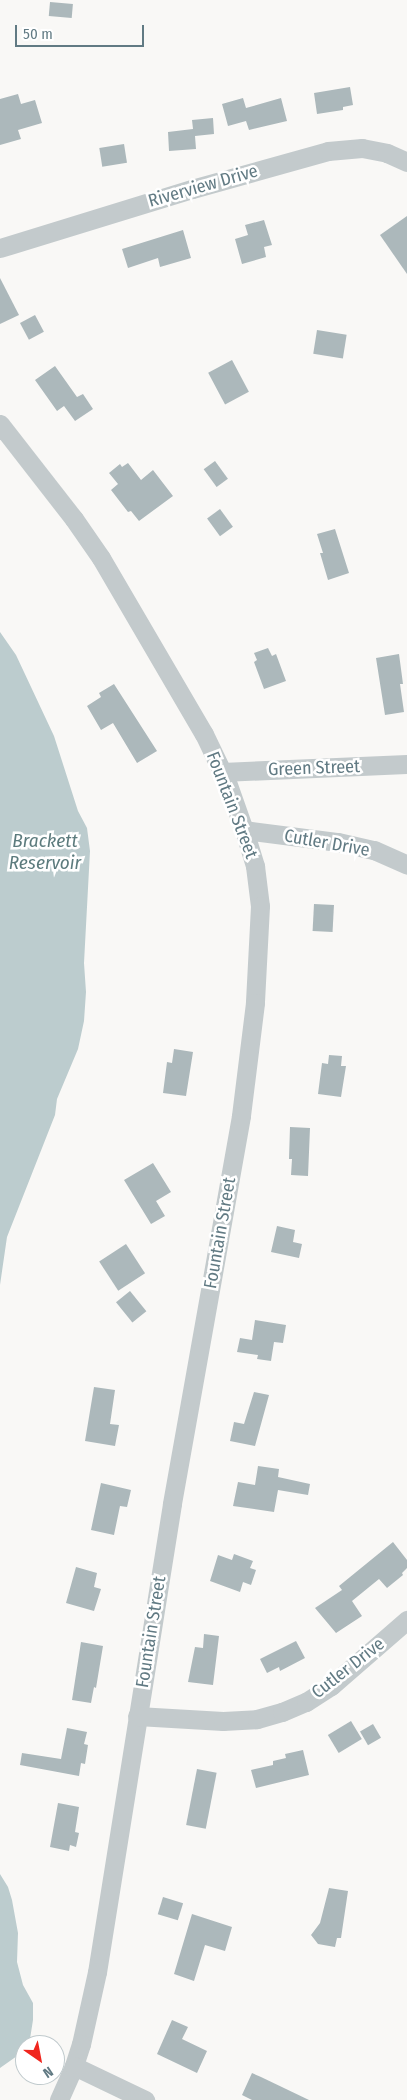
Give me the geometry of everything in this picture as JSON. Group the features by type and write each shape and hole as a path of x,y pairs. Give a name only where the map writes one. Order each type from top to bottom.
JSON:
{"street":[{"name":"Riverview Drive","path":"0,248 192,189 328,151 362,148 386,153 407,162"},
{"name":"Fountain Street","path":"0,424 74,519 101,558 204,734 222,772 244,830 254,866 260,906 258,961 241,1116 203,1323 137,1716 97,1972 74,2066 59,2100"},
{"name":"Green Street","path":"222,772 407,764"},
{"name":"Cutler Drive","path":"244,830 338,842 374,850 407,864"},
{"name":"Cutler Drive","path":"137,1716 222,1722 257,1719 282,1712 306,1702 331,1686 407,1620"},
{"path":"74,2066 145,2100"}],"water":[{"name":"Brackett Reservoir","path":"0,632 16,655 54,736 78,811 87,828 90,851 84,963 86,992 84,1021 78,1049 57,1099 55,1115 7,1237 0,1285"},
{"path":"0,1874 8,1887 12,1900 18,1933 17,1962 23,1985 33,2003 33,2020 31,2035 15,2035 15,2057 0,2068"}],"building":[{"path":"50,2 73,4 72,18 49,16"},
{"path":"350,87 353,105 343,107 343,110 317,114 314,93"},
{"path":"18,94 21,104 35,100 42,123 18,130 21,139 0,145 0,99"},
{"path":"243,98 246,108 281,98 287,121 249,130 246,121 228,126 222,104"},
{"path":"213,118 214,134 195,136 196,149 169,151 168,132 193,129 192,120"},
{"path":"124,144 127,163 102,167 99,148"},
{"path":"407,216 407,274 380,235"},
{"path":"264,220 272,245 264,247 266,257 242,264 235,239 248,235 245,225"},
{"path":"183,230 191,258 160,267 158,258 128,268 122,249"},
{"path":"0,278 19,315 0,324"},
{"path":"35,315 44,332 29,340 20,323"},
{"path":"317,330 347,335 343,358 313,354"},
{"path":"232,360 249,392 225,404 208,373"},
{"path":"55,366 77,397 83,394 93,409 75,421 64,406 57,411 35,380"},
{"path":"215,461 228,479 217,487 204,469"},
{"path":"128,463 141,480 153,470 173,496 139,521 131,511 128,512 111,490 118,484 109,473 120,464 122,467"},
{"path":"220,509 233,527 220,536 207,518"},
{"path":"335,529 349,573 328,580 320,553 323,553 317,534"},
{"path":"268,648 272,656 276,654 286,681 264,689 254,662 257,660 254,653"},
{"path":"399,654 403,684 400,684 404,712 385,715 376,658"},
{"path":"114,684 157,751 137,763 113,723 101,730 87,706 101,697 99,693"},
{"path":"314,904 334,905 333,932 313,931"},
{"path":"174,1049 193,1052 186,1096 163,1093 167,1062 172,1063"},
{"path":"329,1055 342,1056 341,1066 346,1066 341,1097 318,1094 322,1063 328,1064"},
{"path":"290,1127 310,1128 308,1176 291,1175 292,1159 289,1159"},
{"path":"153,1163 171,1192 156,1201 165,1216 151,1224 124,1180"},
{"path":"277,1226 295,1230 293,1242 302,1244 299,1258 271,1252"},
{"path":"126,1244 145,1273 118,1291 99,1261"},
{"path":"130,1291 146,1311 132,1323 116,1302"},
{"path":"255,1320 286,1325 283,1343 274,1342 271,1361 257,1359 258,1355 237,1352 240,1338 252,1340"},
{"path":"94,1387 115,1390 110,1424 119,1425 115,1446 85,1441"},
{"path":"254,1392 269,1395 255,1446 230,1441 234,1422 244,1424"},
{"path":"258,1466 279,1469 278,1477 310,1484 308,1495 278,1490 274,1512 233,1506 238,1482 255,1485"},
{"path":"101,1483 131,1490 127,1507 120,1506 114,1535 91,1530"},
{"path":"393,1542 407,1560 407,1568 402,1573 403,1575 387,1588 379,1579 352,1601 362,1616 336,1633 315,1608 342,1590 339,1586"},
{"path":"234,1554 253,1561 250,1568 256,1570 251,1585 243,1582 240,1592 210,1581 218,1555 232,1560"},
{"path":"76,1567 97,1573 94,1587 101,1589 94,1611 66,1603"},
{"path":"204,1634 219,1636 213,1685 188,1682 195,1647 203,1648"},
{"path":"296,1641 305,1658 280,1671 279,1667 267,1673 260,1659"},
{"path":"81,1642 103,1646 96,1688 94,1687 91,1703 72,1700"},
{"path":"351,1721 362,1739 339,1753 328,1735"},
{"path":"373,1724 381,1738 368,1745 360,1732"},
{"path":"67,1728 87,1732 84,1744 88,1745 85,1764 81,1763 79,1776 20,1765 22,1753 61,1759"},
{"path":"303,1750 309,1775 256,1788 251,1770 273,1765 273,1761 286,1758 285,1754"},
{"path":"197,1769 217,1773 206,1829 186,1825"},
{"path":"58,1803 79,1807 75,1832 79,1833 76,1847 70,1845 69,1851 50,1847"},
{"path":"329,1888 348,1891 341,1938 337,1938 335,1947 318,1944 311,1935 320,1923"},
{"path":"163,1897 183,1903 178,1920 158,1914"},
{"path":"192,1914 232,1927 225,1951 205,1945 194,1981 174,1974"},
{"path":"172,2020 188,2027 182,2039 207,2051 197,2073 157,2054"},
{"path":"252,2073 309,2100 252,2100 242,2095"}]}
